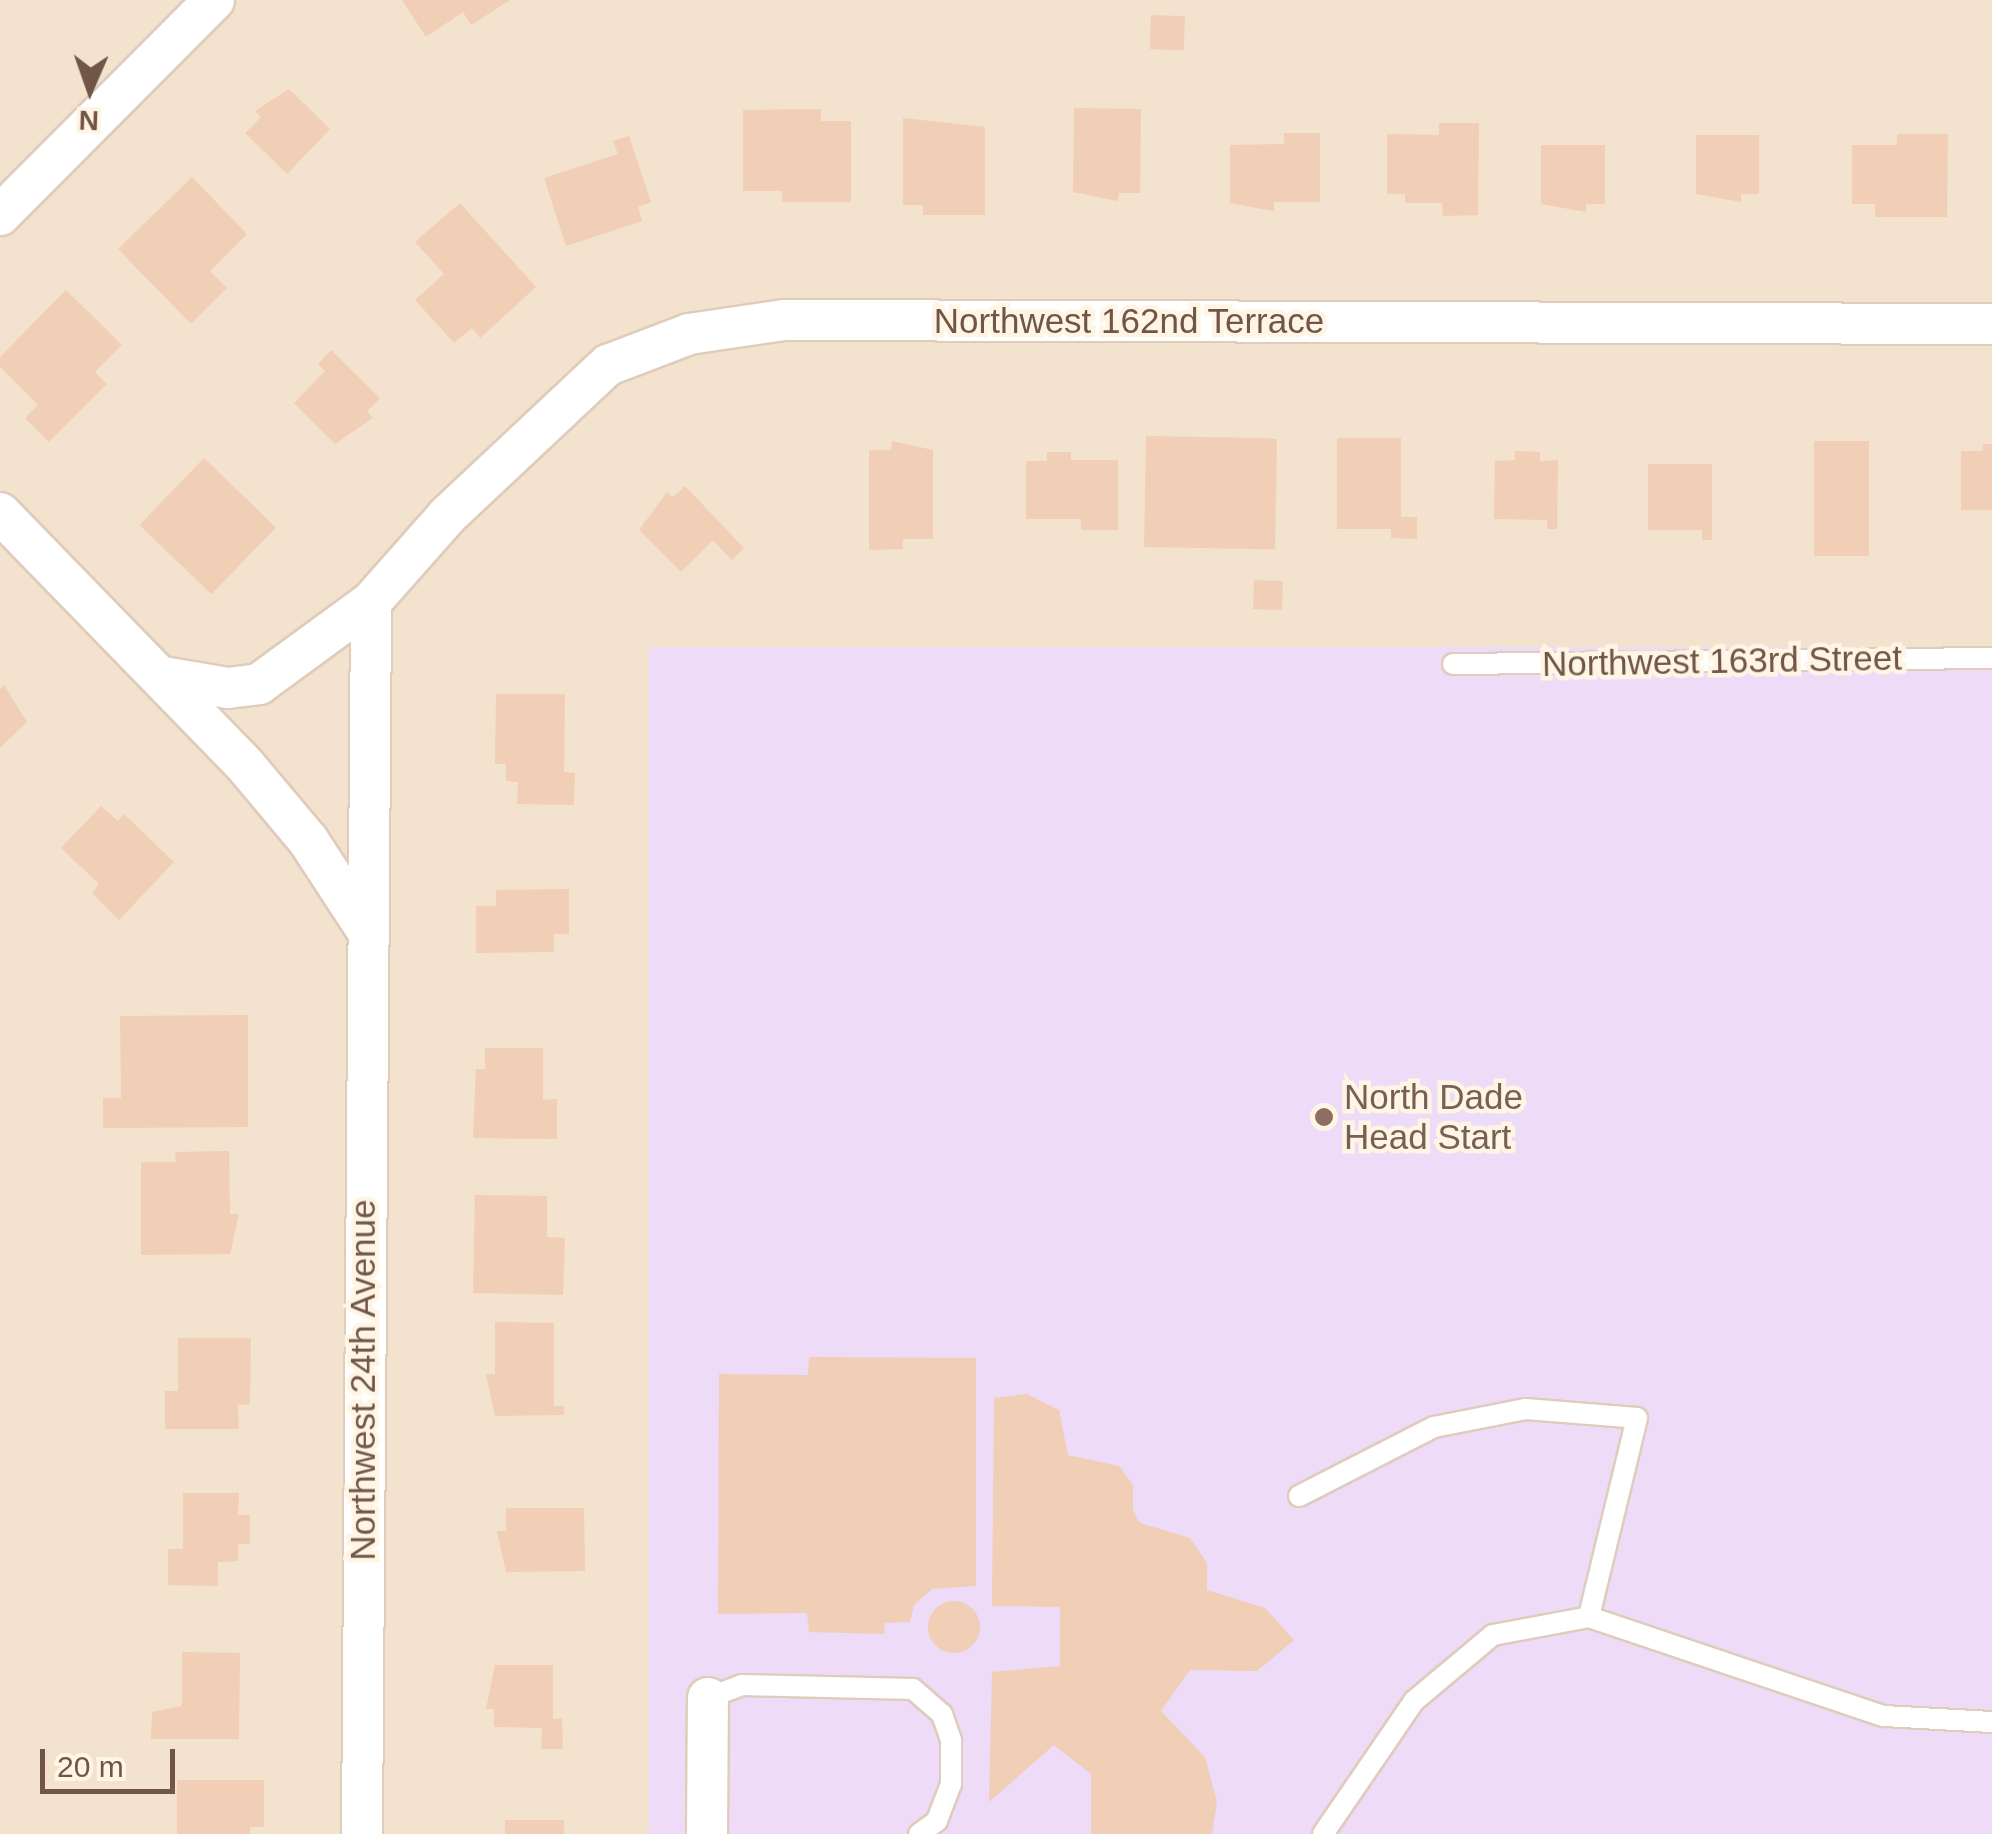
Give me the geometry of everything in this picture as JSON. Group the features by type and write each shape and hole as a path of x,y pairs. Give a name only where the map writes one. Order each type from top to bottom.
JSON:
{"street":[{"path":"0,215 214,0"},
{"name":"Northwest 162nd Terrace","path":"258,684 371,602 447,516 608,365 689,334 784,320 1992,324"},
{"path":"0,513 245,765 308,840 364,926"},
{"path":"364,926 372,826 371,602"},
{"path":"299,654 336,658 370,686"},
{"path":"163,677 228,688 258,684"},
{"path":"245,765 245,715 258,684"},
{"path":"308,840 338,842 372,826"},
{"name":"Northwest 24th Avenue","path":"362,1834 364,926"},
{"path":"707,1834 708,1698"}],"lane":[{"name":"Northwest 163rd Street","path":"1453,664 1992,658"},
{"path":"1299,1496 1434,1428 1526,1410 1638,1418 1589,1617"},
{"path":"1324,1834 1414,1701 1493,1635 1589,1617 1884,1716 1992,1722"},
{"path":"708,1698 742,1685 914,1689 942,1714 951,1740 951,1784 937,1821 920,1834"}],"shaded area":[{"path":"0,0 1992,0 1992,647 650,657 669,1834 0,1834"},
{"name":"North Dade Head Start","path":"649,647 1992,647 1992,1834 649,1834"}],"building":[{"path":"402,0 510,0 471,25 463,12 426,37"},
{"path":"1151,15 1185,16 1184,50 1150,49"},
{"path":"289,89 330,129 287,174 245,133 261,117 255,111"},
{"path":"1074,108 1141,109 1140,193 1119,193 1118,201 1073,192"},
{"path":"821,109 821,121 851,121 851,202 782,202 782,191 743,191 743,110"},
{"path":"903,118 985,127 985,215 923,215 923,205 903,205"},
{"path":"1439,123 1479,123 1478,215 1443,216 1442,203 1405,203 1405,194 1387,194 1387,134 1439,135"},
{"path":"1284,133 1320,133 1320,202 1274,202 1274,211 1230,203 1230,145 1284,144"},
{"path":"1897,134 1948,134 1947,217 1875,217 1875,204 1852,204 1852,145 1897,145"},
{"path":"1696,135 1759,135 1759,194 1741,194 1741,202 1696,194"},
{"path":"629,136 651,202 638,207 642,221 566,246 544,178 618,154 613,141"},
{"path":"1541,145 1605,145 1605,204 1586,204 1586,212 1541,204"},
{"path":"192,177 247,234 210,271 227,288 191,324 118,249"},
{"path":"460,203 536,287 480,338 472,328 454,343 415,300 444,274 415,242"},
{"path":"66,290 122,345 95,372 107,384 49,442 25,418 38,405 0,367 0,357"},
{"path":"331,350 380,398 367,411 373,418 335,444 294,403 325,371 318,364"},
{"path":"1146,436 1277,438 1275,549 1144,547"},
{"path":"1337,438 1401,438 1401,517 1417,517 1417,539 1391,538 1391,529 1337,529"},
{"path":"892,441 933,450 933,539 903,539 903,549 869,550 869,450 891,450"},
{"path":"1814,441 1869,441 1869,556 1814,556"},
{"path":"1983,444 1992,444 1992,510 1961,510 1961,451 1982,451"},
{"path":"1515,451 1540,452 1540,461 1558,460 1557,529 1547,529 1547,520 1494,519 1495,461 1515,460"},
{"path":"1047,452 1071,452 1071,460 1118,460 1118,530 1081,530 1081,519 1026,519 1026,461 1047,461"},
{"path":"204,458 276,527 211,594 139,525"},
{"path":"1648,464 1712,464 1712,540 1702,540 1702,530 1648,530"},
{"path":"685,486 744,548 732,560 713,540 681,572 639,530 667,492 673,497"},
{"path":"1254,580 1283,581 1282,610 1253,609"},
{"path":"4,685 27,722 0,748 0,689"},
{"path":"496,694 565,694 564,772 575,773 574,805 517,804 518,782 506,781 506,764 495,764"},
{"path":"101,806 118,821 124,814 174,862 119,920 92,893 99,884 61,848"},
{"path":"569,889 569,934 554,934 554,952 476,953 476,906 496,906 496,890"},
{"path":"248,1015 248,1127 103,1128 103,1098 121,1098 120,1016"},
{"path":"485,1048 543,1048 543,1100 557,1099 557,1139 473,1138 476,1069 485,1069"},
{"path":"229,1151 230,1214 239,1214 230,1254 141,1255 141,1162 176,1162 175,1152"},
{"path":"475,1195 547,1196 547,1237 565,1238 563,1295 473,1293"},
{"path":"495,1322 554,1323 554,1406 564,1406 564,1415 495,1416 486,1374 495,1374"},
{"path":"178,1338 251,1338 250,1404 238,1405 239,1429 165,1429 165,1391 178,1391"},
{"path":"809,1357 976,1358 976,1586 932,1589 914,1605 910,1622 885,1623 884,1634 809,1632 807,1613 718,1614 719,1374 808,1375"},
{"path":"1027,1394 1059,1410 1068,1455 1119,1466 1133,1485 1133,1510 1140,1523 1190,1538 1207,1563 1207,1590 1265,1608 1294,1640 1257,1671 1190,1670 1161,1711 1205,1757 1217,1802 1212,1834 1091,1834 1091,1774 1054,1745 989,1802 992,1672 1060,1666 1060,1607 992,1606 994,1398"},
{"path":"183,1493 239,1493 238,1515 250,1515 250,1544 238,1544 238,1561 218,1562 218,1586 168,1585 168,1549 183,1549"},
{"path":"506,1508 584,1508 585,1571 506,1572 497,1531 506,1531"},
{"path":"954,1601 972,1609 980,1627 972,1645 954,1653 936,1645 928,1627 936,1609"},
{"path":"182,1652 240,1653 239,1739 151,1739 152,1712 182,1706"},
{"path":"495,1665 553,1665 553,1719 562,1718 563,1749 541,1749 542,1728 494,1727 494,1709 486,1709"},
{"path":"177,1780 264,1780 264,1827 250,1827 250,1834 177,1834"},
{"path":"505,1820 564,1820 564,1834 505,1834"}],"place":[{"name":"North Dade Head Start","path":"1324,1117"}]}
